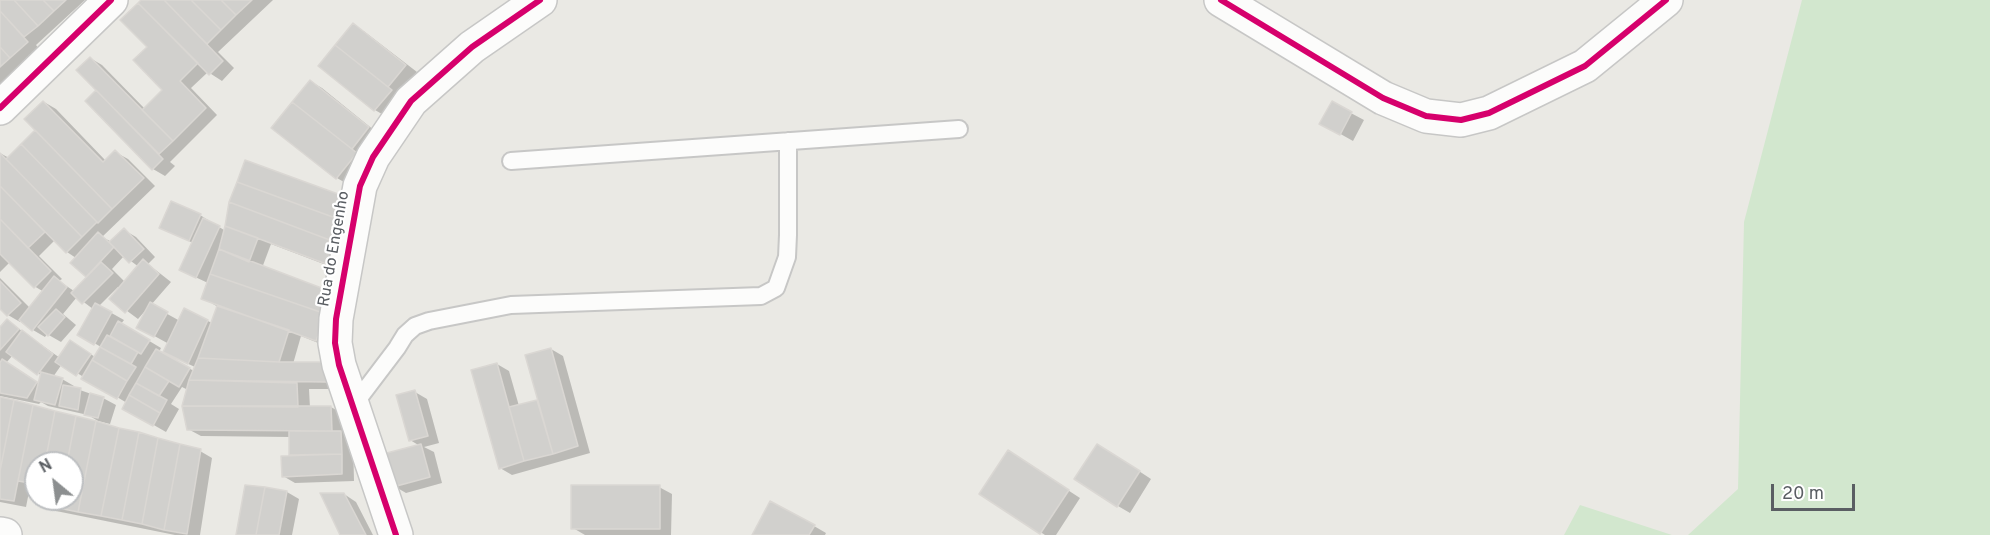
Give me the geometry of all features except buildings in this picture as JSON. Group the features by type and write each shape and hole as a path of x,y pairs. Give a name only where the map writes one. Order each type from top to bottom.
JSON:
{"street":[{"path":"0,108 111,0"},
{"name":"Rua do Engenho","path":"396,535 339,365 335,343 336,319 360,186 373,157 411,100 472,47 540,0"},
{"path":"1221,0 1383,98 1426,116 1461,120 1489,113 1585,66 1665,0"},
{"path":"0,534 5,535"}],"lane":[{"path":"511,161 959,129"},
{"path":"353,406 405,334 415,326 429,321 511,305 761,296 776,288 787,257 789,236 788,141"}],"green space":[{"path":"1802,0 1990,0 1990,535 1688,535 1738,489 1744,222"},
{"path":"1580,505 1672,535 1564,535"}],"cycle path":[{"path":"0,108 111,0"},
{"path":"396,535 339,365 335,343 336,319 360,186 373,157 411,101 472,47 540,0"},
{"path":"1221,0 1383,98 1426,116 1461,120 1489,113 1585,66 1666,0"}]}
